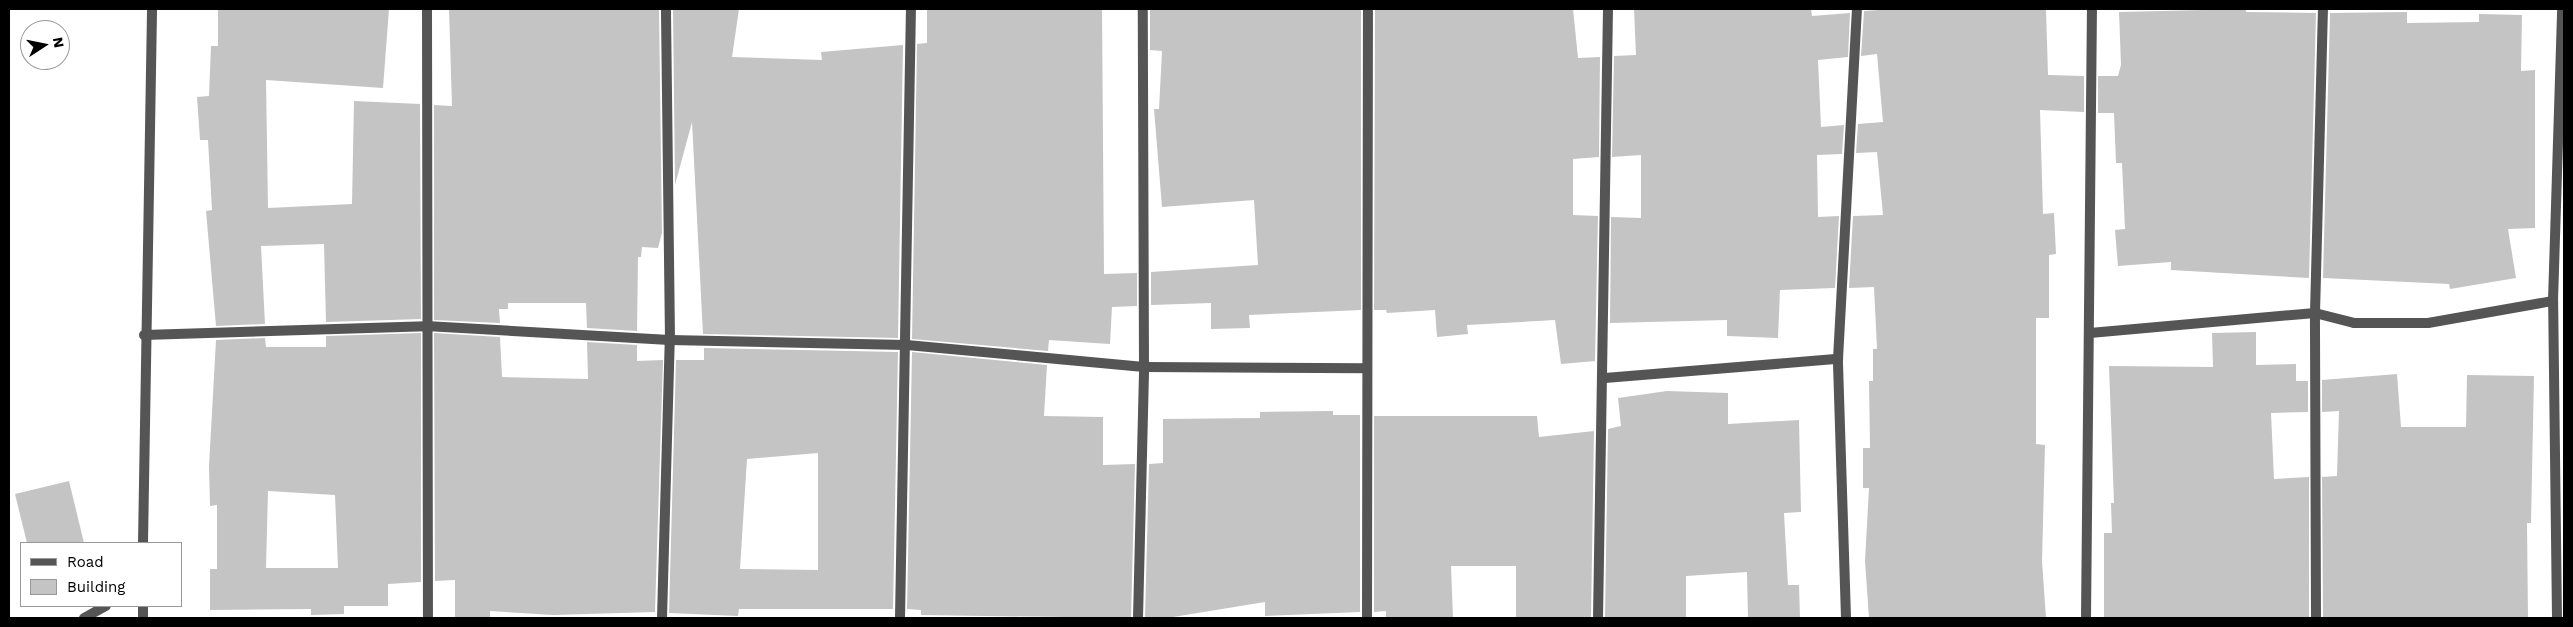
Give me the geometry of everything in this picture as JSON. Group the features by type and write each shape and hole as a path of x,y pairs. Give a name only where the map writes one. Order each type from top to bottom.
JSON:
{"street":[{"path":"143,542 144,335 152,9"},
{"path":"427,9 426,326 428,618"},
{"path":"662,618 670,340 666,9"},
{"path":"900,618 911,9"},
{"path":"1138,618 1144,367 1143,9"},
{"path":"1366,618 1368,9"},
{"path":"1598,618 1604,378 1608,9"},
{"path":"1846,618 1838,359 1857,9"},
{"path":"2086,618 2092,9"},
{"path":"2316,618 2315,313 2323,9"},
{"path":"2557,618 2553,301 2562,9"},
{"path":"2090,333 2315,313 2354,323 2428,323 2553,301"},
{"path":"144,335 426,326 670,340 906,345 1144,367 1367,368"},
{"path":"1604,378 1838,359"},
{"path":"84,618 104,607"}],"building":[{"path":"218,9 389,9 383,88 266,80 268,208 352,204 354,101 420,104 421,319 326,322 324,244 261,246 265,324 216,326 206,211 212,210 208,140 200,140 197,97 209,96 211,46 218,46"},
{"path":"449,9 659,9 662,233 658,248 642,247 641,257 638,257 637,331 587,328 586,303 508,303 508,309 499,309 500,323 434,320 434,105 452,106"},
{"path":"673,9 739,9 732,57 822,60 821,52 903,45 898,338 703,334 692,122 675,185"},
{"path":"927,9 1102,9 1104,274 1137,273 1137,306 1112,307 1110,344 1049,340 1048,351 912,339 917,44 927,43"},
{"path":"1150,9 1361,9 1361,310 1249,315 1250,328 1211,329 1211,303 1151,305 1151,272 1258,265 1254,200 1162,207 1154,109 1159,109 1162,51 1150,50"},
{"path":"1375,9 1573,9 1578,58 1600,57 1599,157 1573,159 1573,215 1598,216 1595,361 1561,364 1555,320 1467,325 1468,334 1437,337 1435,310 1387,313 1386,310 1374,310"},
{"path":"1634,9 1811,9 1812,16 1850,13 1848,57 1818,60 1821,127 1844,125 1842,154 1817,155 1818,217 1839,216 1835,288 1780,290 1778,338 1727,336 1727,320 1610,323 1611,217 1641,218 1641,155 1612,157 1614,56 1636,55"},
{"path":"1893,9 2046,9 2048,75 2084,76 2084,112 2040,110 2043,214 2054,213 2056,254 2049,255 2049,318 2036,318 2036,444 2045,445 2042,561 2046,618 1869,618 1865,561 1869,488 1863,488 1863,448 1870,448 1869,381 1873,381 1873,349 1877,349 1874,287 1849,288 1853,216 1883,215 1877,152 1856,153 1858,124 1883,122 1877,54 1861,56 1864,11"},
{"path":"2246,9 2246,12 2316,13 2309,278 2171,270 2171,262 2118,266 2115,230 2125,229 2122,163 2116,163 2114,113 2098,113 2098,76 2118,76 2121,65 2119,12"},
{"path":"2407,12 2407,23 2479,22 2479,14 2522,15 2521,71 2535,70 2535,228 2508,229 2516,278 2450,289 2449,284 2323,278 2330,13"},
{"path":"2256,332 2256,365 2296,364 2296,381 2308,381 2308,412 2271,413 2274,479 2309,477 2309,618 2104,618 2104,533 2112,533 2111,503 2114,503 2109,366 2213,367 2212,333"},
{"path":"421,333 421,582 388,584 388,606 344,606 344,614 311,615 311,609 210,610 210,569 217,569 217,505 210,506 209,466 216,340 265,338 266,347 326,347 326,336","holes":["268,491 335,495 338,568 266,568"]},
{"path":"434,333 500,337 502,377 588,379 587,342 637,345 637,361 663,360 655,612 553,615 490,611 490,618 455,618 455,580 435,581"},
{"path":"704,348 898,352 893,609 739,609 738,616 669,613 676,360 704,360","holes":["818,453 818,570 740,569 747,459"]},
{"path":"912,352 1047,365 1044,416 1103,417 1103,465 1135,464 1131,618 921,615 921,610 907,609"},
{"path":"2397,374 2401,427 2466,427 2467,375 2534,376 2531,523 2527,523 2528,618 2323,618 2322,477 2337,476 2339,411 2322,412 2322,380"},
{"path":"1667,391 1728,393 1728,424 1799,420 1801,512 1784,513 1788,585 1799,585 1800,618 1748,618 1747,572 1686,576 1686,618 1605,618 1608,429 1621,426 1618,398"},
{"path":"1333,411 1333,415 1360,415 1360,612 1265,616 1265,602 1167,618 1145,618 1149,464 1163,463 1163,419 1260,418 1260,412"},
{"path":"1374,416 1537,416 1539,437 1594,431 1591,618 1516,618 1516,566 1451,566 1453,618 1386,618 1386,611 1374,612"},
{"path":"69,481 84,542 27,542 15,494"}]}
